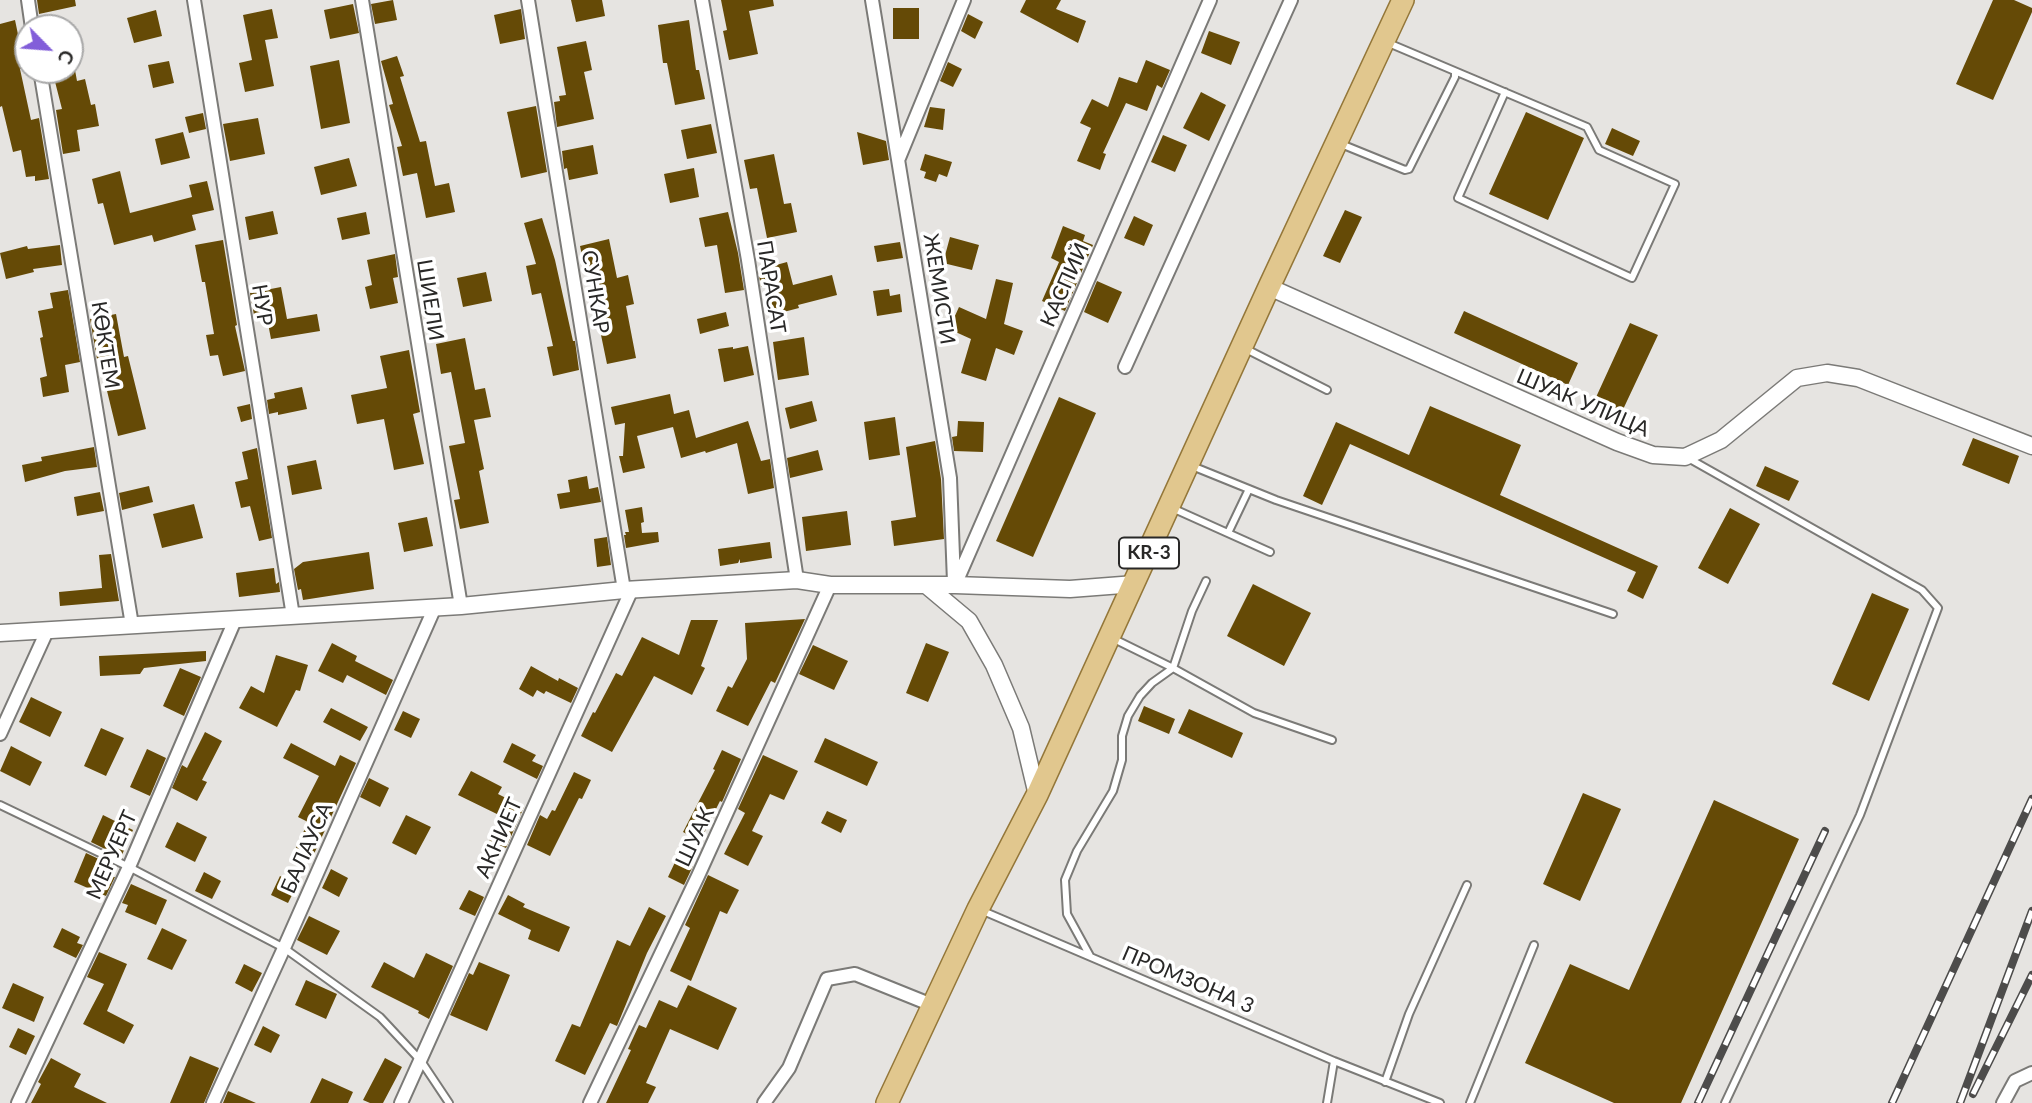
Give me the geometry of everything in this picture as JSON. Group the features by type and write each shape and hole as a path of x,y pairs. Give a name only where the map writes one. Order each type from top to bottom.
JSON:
{"main road":[{"name":"KR-3","path":"887,1103 978,909 1037,795 1403,0"}],"street":[{"name":"НУР","path":"194,0 293,616"},
{"name":"ШИЕЛИ","path":"362,0 461,606"},
{"name":"СУНКАР","path":"528,0 628,589"},
{"name":"ПАРАСАТ","path":"702,0 748,260 797,580"},
{"name":"ЖЕМИСТИ","path":"872,0 950,478 955,585"},
{"path":"899,159 964,0"},
{"name":"КАСПИЙ","path":"955,585 1210,0"},
{"path":"1125,367 1291,0"},
{"name":"КӨКТЕМ","path":"42,84 132,625"},
{"name":"ШУАК УЛИЦА","path":"1269,287 1617,442 1653,455 1685,457"},
{"path":"1685,457 1721,440 1797,378 1827,373 1858,378 2032,446"},
{"path":"0,634 461,606 628,589 797,580 830,586 955,585 1070,589 1135,584"},
{"path":"926,585 968,621 994,665 1021,728 1037,795"},
{"name":"ШУАК","path":"590,1103 698,876 830,586"},
{"name":"АКНИЕТ","path":"401,1103 628,589"},
{"name":"БАЛАУСА","path":"213,1103 435,607"},
{"name":"МЕРУЕРТ","path":"18,1103 129,867 235,620"},
{"path":"0,734 47,631"},
{"path":"764,1103 789,1068 827,979 855,974 932,1005"},
{"path":"2003,1103 2015,1081 2032,1073"}],"lane":[{"path":"1384,41 1455,73 1505,92 1587,127 1599,150 1675,184 1632,278 1458,198 1505,92"},
{"path":"1337,143 1405,170 1409,169 1455,73"},
{"path":"1242,348 1327,390"},
{"path":"1685,457 1922,590 1938,608 1860,815 1725,1103"},
{"path":"1189,465 1249,489 1613,614"},
{"path":"1228,533 1249,489"},
{"path":"1170,507 1270,552"},
{"path":"1090,957 1067,914 1065,880 1077,851 1113,792 1122,760 1122,736 1128,716 1146,690 1173,668 1188,621 1206,581"},
{"path":"1110,637 1254,713 1332,740"},
{"path":"0,804 129,867 284,948 380,1017 421,1061 449,1103"},
{"path":"1385,1082 1409,1014 1467,885"},
{"name":"ПРОМЗОНА 3","path":"978,909 1334,1062 1440,1103"},
{"path":"1470,1103 1534,945"},
{"path":"1327,1103 1334,1062"}],"building":[{"path":"37,0 75,0 76,6 39,14"},
{"path":"393,0 397,20 375,24 371,4"},
{"path":"571,0 602,0 605,16 576,22"},
{"path":"721,0 773,0 774,6 749,11 758,54 729,60 723,31 727,30"},
{"path":"1026,0 1061,0 1056,9 1086,21 1078,43 1020,12"},
{"path":"1993,0 2014,0 2032,8 2032,12 1993,100 1956,84"},
{"path":"353,4 359,33 330,39 324,10"},
{"path":"893,8 919,8 919,39 893,39"},
{"path":"272,9 278,38 265,40 274,86 245,92 239,63 252,60 243,15"},
{"path":"521,9 525,39 500,44 494,15"},
{"path":"156,10 162,36 134,43 127,18"},
{"path":"968,14 983,22 975,39 961,31"},
{"path":"14,20 14,84 23,84 31,120 39,118 49,179 35,181 35,176 26,177 21,150 13,152 2,106 0,107 0,24"},
{"path":"689,20 696,70 699,70 705,99 675,105 667,63 663,63 658,25"},
{"path":"1209,31 1240,42 1231,65 1201,53"},
{"path":"586,41 592,70 584,72 594,119 557,127 554,102 560,101 559,96 566,95 557,47"},
{"path":"397,56 404,76 400,77 420,142 426,141 435,186 449,183 455,212 426,218 417,173 403,176 397,147 402,146 389,105 393,104 381,61"},
{"path":"339,60 350,123 321,129 310,66"},
{"path":"1146,60 1170,70 1162,88 1157,85 1147,111 1126,103 1103,153 1106,154 1100,170 1077,161 1091,128 1080,123 1092,99 1108,107 1119,77 1137,83"},
{"path":"169,61 174,83 153,88 148,65"},
{"path":"948,62 962,69 953,87 940,81"},
{"path":"85,79 91,105 95,104 99,126 77,130 80,151 63,154 56,110 62,109 56,84 84,84"},
{"path":"1201,92 1226,105 1209,141 1183,128"},
{"path":"536,106 547,172 521,178 507,112"},
{"path":"930,107 945,109 943,130 924,127"},
{"path":"1526,112 1584,138 1548,220 1489,194"},
{"path":"203,113 206,129 189,133 185,117"},
{"path":"258,118 265,154 230,161 223,124"},
{"path":"711,124 717,153 687,159 681,130"},
{"path":"1612,128 1640,141 1633,156 1605,144"},
{"path":"183,132 190,158 161,165 155,139"},
{"path":"857,132 886,141 889,160 863,165"},
{"path":"1163,135 1187,145 1175,172 1151,162"},
{"path":"593,145 598,174 569,180 567,168 564,169 562,151"},
{"path":"774,154 784,204 791,203 797,232 767,238 757,188 750,189 744,160"},
{"path":"925,154 952,162 947,177 939,174 936,182 924,178 926,172 920,170"},
{"path":"349,158 357,186 321,195 314,167"},
{"path":"694,168 699,197 670,203 664,174"},
{"path":"120,171 130,213 192,197 189,185 207,181 214,210 192,215 196,230 154,242 152,235 114,245 103,203 98,204 92,179"},
{"path":"1345,210 1362,217 1340,263 1323,256"},
{"path":"273,211 278,234 249,240 245,217"},
{"path":"366,212 370,234 342,240 337,218"},
{"path":"728,212 744,290 725,293 717,245 705,247 699,218"},
{"path":"1134,216 1153,225 1144,246 1124,238"},
{"path":"542,218 575,341 579,370 553,376 547,347 553,346 541,293 532,295 526,266 536,264 524,223"},
{"path":"1063,226 1085,235 1083,241 1093,245 1065,311 1042,301 1059,262 1051,258"},
{"path":"950,237 979,245 972,270 943,263"},
{"path":"609,239 617,278 628,275 634,304 626,306 636,358 607,364 601,335 609,333 597,272 586,275 580,246"},
{"path":"223,240 237,325 235,326 245,371 223,376 218,355 210,356 206,335 214,334 195,245"},
{"path":"900,242 903,258 877,262 874,246"},
{"path":"60,245 62,265 33,269 34,272 6,279 0,253 27,246 28,249"},
{"path":"395,254 398,277 393,278 398,303 370,309 365,287 372,285 367,260"},
{"path":"787,262 793,285 832,275 837,295 772,315 766,289 761,287 758,270"},
{"path":"486,272 492,301 463,307 457,278"},
{"path":"996,279 1013,283 1004,324 1023,331 1014,355 996,348 986,381 961,373 971,339 949,329 959,307 986,319"},
{"path":"1097,281 1122,292 1108,323 1084,312"},
{"path":"281,287 287,319 317,314 320,331 271,339 266,313 254,315 250,293"},
{"path":"889,289 890,296 900,294 902,312 877,316 873,291"},
{"path":"68,290 80,362 65,365 69,392 43,397 40,378 47,376 38,311 53,308 50,293"},
{"path":"1464,311 1578,363 1568,385 1454,333"},
{"path":"726,312 729,326 700,334 697,319"},
{"path":"116,314 124,357 128,356 146,429 118,436 99,358 97,359 90,319"},
{"path":"1630,323 1658,335 1619,418 1592,406"},
{"path":"804,337 809,375 778,380 773,342"},
{"path":"465,338 475,390 485,388 491,417 474,420 484,469 479,471 489,523 460,529 454,500 460,499 449,446 465,443 451,372 441,374 436,344"},
{"path":"748,346 754,375 724,382 718,349"},
{"path":"409,350 420,412 413,414 424,464 394,470 384,419 357,424 351,395 387,388 380,356"},
{"path":"302,387 307,409 278,415 278,412 269,414 267,400 275,398 274,393"},
{"path":"670,394 674,414 689,410 696,438 748,421 761,461 770,459 774,488 748,494 737,443 681,458 673,427 637,436 645,468 623,473 619,456 623,456 625,423 615,425 611,407"},
{"path":"1059,397 1096,413 1033,557 996,541"},
{"path":"812,401 817,421 790,429 785,408"},
{"path":"250,404 252,419 241,422 237,407"},
{"path":"1430,406 1521,445 1500,495 1658,566 1643,599 1627,591 1636,572 1350,444 1322,505 1303,496 1336,422 1409,455"},
{"path":"895,417 900,455 869,460 864,422"},
{"path":"958,421 984,422 983,452 954,451 952,437 957,436"},
{"path":"1973,438 2019,456 2009,484 1962,465"},
{"path":"935,441 941,479 944,539 894,546 891,521 916,517 906,447"},
{"path":"94,447 97,467 65,471 25,482 22,465 42,461 41,457"},
{"path":"257,448 272,538 259,541 250,506 241,508 235,482 248,479 242,452"},
{"path":"818,450 823,470 790,478 787,458"},
{"path":"316,460 322,489 292,495 287,466"},
{"path":"1765,466 1799,481 1789,501 1756,486"},
{"path":"587,476 589,489 598,487 601,502 560,509 557,494 570,492 568,480"},
{"path":"149,486 153,502 122,510 119,493"},
{"path":"100,492 104,511 77,516 74,497"},
{"path":"194,504 203,538 162,548 153,514"},
{"path":"642,507 642,533 658,532 659,542 626,548 624,535 629,532 625,510"},
{"path":"1730,508 1760,524 1728,584 1698,568"},
{"path":"847,511 851,545 806,551 802,517"},
{"path":"427,517 433,546 404,552 398,523"},
{"path":"607,537 611,565 597,567 594,539"},
{"path":"770,542 772,558 740,563 740,559 738,563 720,566 718,549"},
{"path":"369,552 374,589 303,600 294,569 303,562"},
{"path":"111,554 119,601 60,606 59,592 102,588 99,555"},
{"path":"274,568 280,592 239,597 236,573"},
{"path":"1253,584 1311,613 1284,666 1227,636"},
{"path":"1872,593 1909,609 1869,701 1832,684"},
{"path":"805,619 775,683 771,681 748,726 716,711 728,686 732,688 747,659 745,623"},
{"path":"691,620 718,620 701,666 705,668 692,695 654,676 612,752 581,736 616,673 622,676 642,637 679,655"},
{"path":"332,643 357,656 355,661 393,680 386,695 347,675 343,683 318,671"},
{"path":"926,643 949,652 928,702 906,693"},
{"path":"813,645 848,661 834,690 799,674"},
{"path":"206,651 206,661 144,668 140,674 100,676 99,656"},
{"path":"276,655 308,665 300,691 296,690 277,727 239,708 251,686 264,693"},
{"path":"531,666 558,681 559,678 578,688 571,703 546,691 544,694 537,690 533,697 519,689"},
{"path":"180,668 201,677 184,716 163,706"},
{"path":"31,697 62,712 50,737 19,722"},
{"path":"1144,706 1175,719 1169,734 1138,721"},
{"path":"331,708 368,727 360,741 323,722"},
{"path":"1189,709 1243,733 1232,758 1178,733"},
{"path":"403,711 420,719 411,738 394,730"},
{"path":"101,728 124,738 106,776 84,766"},
{"path":"205,732 222,741 202,780 207,782 197,801 172,788 182,765 187,768"},
{"path":"825,738 878,762 867,786 814,762"},
{"path":"291,743 335,766 340,755 356,763 313,856 296,848 308,822 298,817 319,776 283,758"},
{"path":"512,743 536,755 532,761 543,766 537,779 503,762"},
{"path":"11,746 42,762 30,786 0,771"},
{"path":"147,749 166,758 150,796 130,787"},
{"path":"722,750 741,759 722,802 720,801 700,841 683,832 715,770 713,769"},
{"path":"763,755 798,771 784,800 770,794 752,831 763,836 748,866 724,854 745,813 738,809"},
{"path":"471,771 502,787 498,794 524,807 506,848 489,840 501,816 458,795"},
{"path":"574,772 591,780 550,856 527,845 540,815 547,819 552,810 555,811"},
{"path":"369,778 389,788 380,807 360,797"},
{"path":"1583,793 1621,809 1580,901 1543,884"},
{"path":"1714,800 1799,839 1681,1103 1614,1103 1525,1063 1570,964 1629,990"},
{"path":"827,811 847,820 841,833 821,823"},
{"path":"103,815 133,830 121,857 91,842"},
{"path":"406,815 431,827 416,855 392,843"},
{"path":"177,822 207,837 195,862 165,847"},
{"path":"86,853 116,867 115,877 106,896 74,882"},
{"path":"677,858 693,866 684,885 668,877"},
{"path":"331,869 348,878 339,897 322,888"},
{"path":"204,872 221,881 212,899 195,891"},
{"path":"708,875 739,890 727,914 720,911 691,981 670,971 690,928 685,925"},
{"path":"280,876 297,885 288,903 271,895"},
{"path":"131,884 167,900 156,925 125,912 128,905 122,903"},
{"path":"469,890 484,897 475,916 459,909"},
{"path":"508,895 525,904 523,907 570,927 559,952 528,939 531,930 498,914"},
{"path":"649,907 666,916 647,953 617,1026 610,1023 585,1075 555,1061 572,1024 580,1027 617,940 630,946"},
{"path":"309,916 340,931 327,955 297,940"},
{"path":"62,928 80,937 77,943 83,945 76,958 53,947"},
{"path":"162,928 187,940 172,970 147,959"},
{"path":"99,952 127,964 107,1011 134,1025 124,1044 83,1024 104,984 87,977"},
{"path":"426,953 453,966 429,1019 418,1013 419,1011 371,987 384,962 414,978"},
{"path":"479,962 510,975 487,1031 450,1015 469,973 473,975"},
{"path":"244,964 262,973 252,992 235,983"},
{"path":"306,980 337,994 326,1019 295,1005"},
{"path":"13,983 44,997 34,1022 2,1008"},
{"path":"688,985 737,1008 718,1050 670,1029 646,1083 656,1087 648,1103 606,1103 631,1050 628,1049 639,1025 646,1028 659,1000 677,1008"},
{"path":"263,1026 280,1035 271,1053 254,1045"},
{"path":"18,1028 35,1036 26,1055 9,1047"},
{"path":"190,1056 219,1068 204,1103 170,1103"},
{"path":"51,1058 81,1074 74,1087 107,1103 31,1103 41,1084 38,1082"},
{"path":"385,1058 402,1067 383,1103 370,1103 363,1100"},
{"path":"322,1078 353,1092 348,1103 310,1103"},
{"path":"228,1091 256,1103 223,1103"}],"railway":[{"path":"1892,1103 2032,799"},
{"path":"1698,1103 1825,831"},
{"path":"1960,1103 2032,911"},
{"path":"1973,1094 2032,975"}]}
